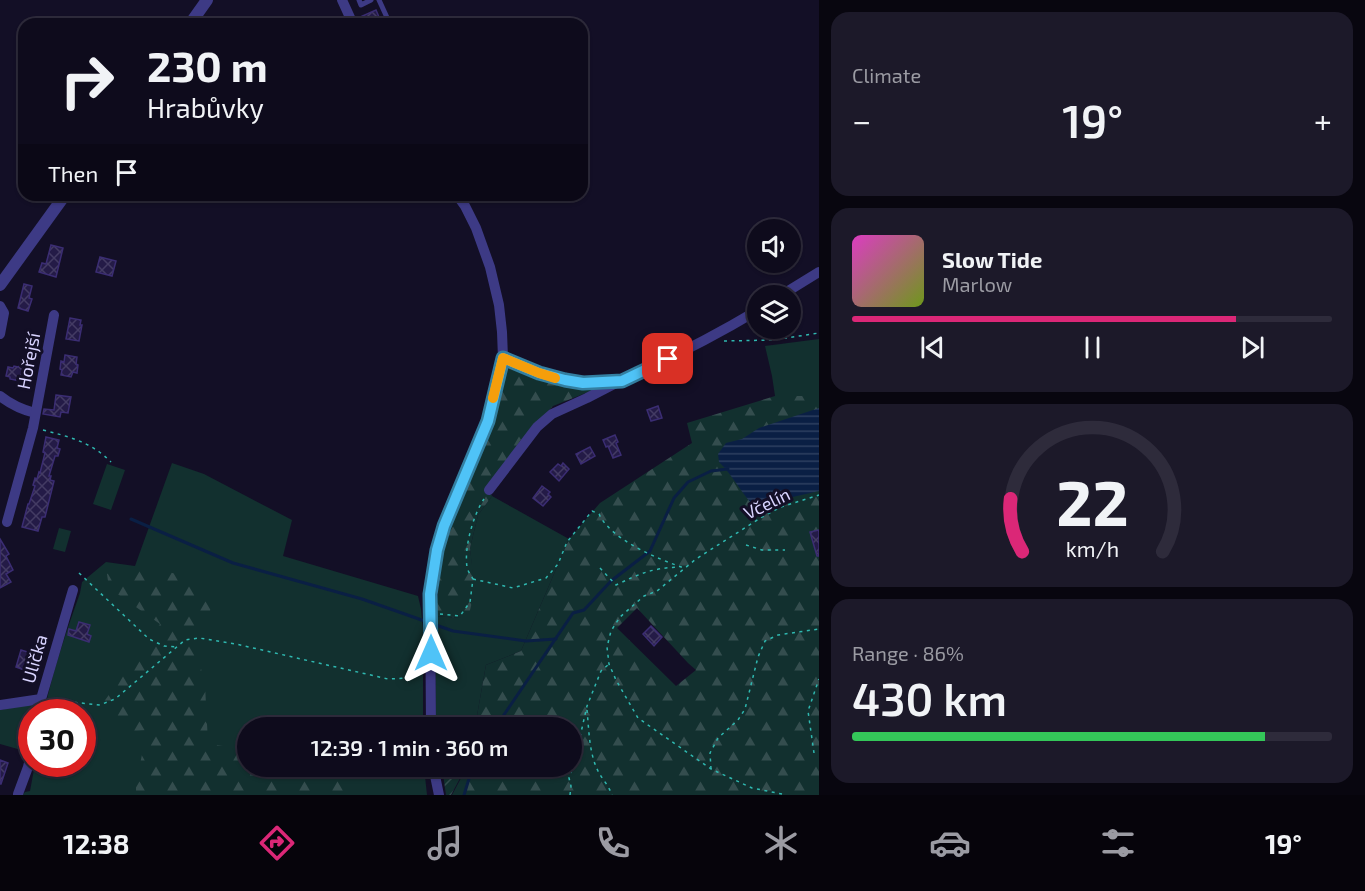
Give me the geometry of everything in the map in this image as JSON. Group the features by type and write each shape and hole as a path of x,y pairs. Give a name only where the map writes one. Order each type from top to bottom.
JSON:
{"street":[{"path":"194,18 207,0"},
{"path":"342,0 350,18"},
{"path":"0,285 61,201"},
{"path":"431,717 430,594 437,550 444,526 488,421 503,358 499,305 490,267 476,228 462,201"},
{"path":"798,285 819,272"},
{"name":"Hořejší","path":"0,306 4,313 0,334"},
{"name":"Hořejší","path":"7,522 30,436 54,315"},
{"path":"489,490 537,428 552,414 668,359 747,317"},
{"path":"503,358 539,373 565,380 583,383 622,381"},
{"name":"Hořejší","path":"0,396 35,413"},
{"name":"Ulička","path":"41,699 73,590"},
{"name":"Ulička","path":"0,705 18,702"},
{"path":"18,794 24,777"},
{"path":"435,777 439,795"}],"lane":[{"path":"359,0 361,4 371,0"},
{"path":"379,0 387,18"}],"path":[{"path":"724,340 773,340 819,333"},
{"path":"30,436 35,438 38,429 74,438 100,452 111,462"},
{"path":"430,614 460,616 470,602 473,579 467,570 466,553 479,506 489,490"},
{"name":"Včelín","path":"609,664 607,647 611,631 620,617 644,596 657,591 684,568 782,507 819,495"},
{"path":"473,579 513,588 546,578 558,564 567,543 592,511 599,514 603,522 615,533 646,554 684,568"},
{"path":"746,545 762,550 784,550"},
{"path":"600,568 616,585 641,573 660,568 680,567"},
{"path":"79,573 149,639 164,646 177,647"},
{"path":"711,769 710,753 718,738 738,720 745,709 758,657 765,641 778,635 819,629"},
{"path":"96,705 115,699 185,640 199,638 236,644 388,679 410,678 431,672"},
{"path":"570,795 569,778 587,706 601,671 609,664 638,718 711,769 752,788 782,794"},
{"path":"814,753 808,711 819,679"},
{"path":"587,706 591,748 597,770 612,795"}],"green space":[{"path":"819,339 819,396 775,396 765,346"},
{"path":"507,368 557,384 601,387 553,406 520,441 488,488 492,496 478,515 470,548 475,590 469,614 460,618 435,616 444,544 495,417"},
{"path":"775,396 819,396 819,795 452,795 462,777 582,777 582,717 477,717 486,665 521,651 569,539 600,503 692,443 687,423","holes":["637,608 696,670 676,686 617,628"]},
{"path":"172,463 204,474 292,520 283,556 418,596 425,649 423,717 237,717 237,777 425,777 427,795 22,795 30,791 33,777 96,777 96,699 47,699 82,582 106,562 135,566"},
{"path":"107,464 125,470 111,510 93,504"},
{"path":"492,496 569,539 521,651 486,665 477,717 436,717 435,616 460,618 474,590 470,548 478,515"},
{"path":"59,528 71,531 65,552 53,549"},
{"path":"134,566 189,576 214,602 195,644 205,685 208,743 237,749 237,777 340,777 370,795 136,795 136,784 147,730 127,732 112,721 103,703 160,624 109,588 107,574 120,567"},
{"path":"18,706 18,749 0,744 0,710"},
{"path":"443,777 461,777 451,795 446,795"}],"water":[{"path":"819,408 819,491 775,501 758,510 719,462 718,454 726,443 742,439 759,428"}],"building":[{"path":"376,10 379,18 361,18"},
{"path":"51,245 63,248 56,277 39,272 42,263 46,264"},
{"path":"100,257 116,261 112,276 96,272"},
{"path":"24,284 32,286 29,298 32,299 28,311 18,308"},
{"path":"70,318 81,320 79,341 66,339"},
{"path":"65,355 77,357 77,373 73,372 71,377 61,375 61,361 64,362"},
{"path":"22,364 24,373 27,373 25,382 6,376 8,367 18,367"},
{"path":"56,395 71,397 68,413 61,412 60,417 43,414 44,409 54,410"},
{"path":"658,406 662,418 651,421 647,410"},
{"path":"615,435 621,455 613,458 603,440"},
{"path":"46,437 59,440 57,448 60,449 58,456 55,456 49,476 51,476 50,480 54,481 45,517 42,517 38,531 22,527 35,486 33,485 35,478 37,479 40,473"},
{"path":"590,447 595,456 581,464 576,454"},
{"path":"563,463 569,469 559,481 550,472 558,464 561,466"},
{"path":"542,486 550,492 548,494 551,497 543,506 533,498"},
{"path":"819,530 819,556 817,556 810,532"},
{"path":"0,539 9,554 6,556 13,570 6,574 11,582 0,588"},
{"path":"79,622 90,625 87,634 91,636 89,642 68,635 69,629 76,631"},
{"path":"651,626 662,637 654,646 643,634"},
{"path":"21,650 37,655 30,672 16,667"},
{"path":"0,760 8,763 1,784 0,784"}],"waterway":[{"path":"502,717 573,613 584,610 611,581 650,551 674,498 688,482 711,471 728,469"},
{"path":"131,519 233,563 362,599 453,631 526,641 556,639"},
{"path":"464,795 470,777"}],"slow traffic":[{"path":"493,398 503,358 555,378"}],"route":[{"path":"431,653 430,594 437,550 444,526 488,421 503,358 539,373 583,383 622,381 668,359"}]}
